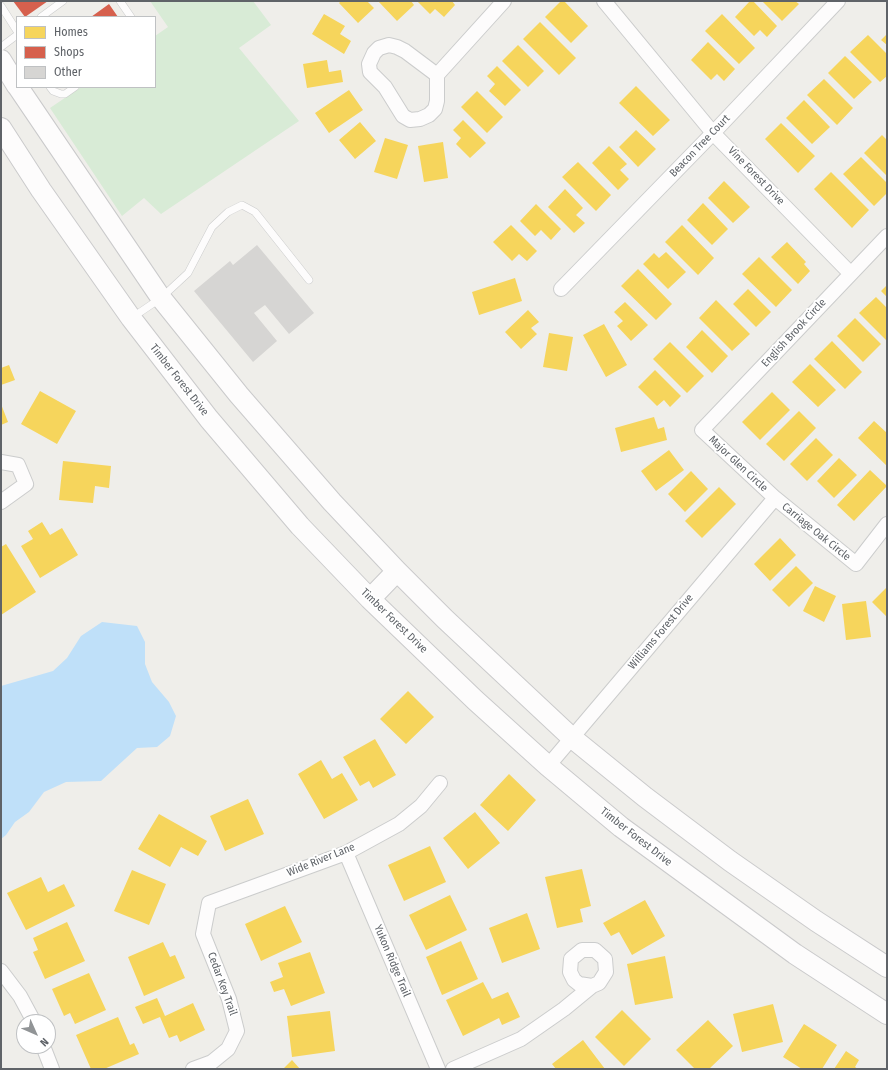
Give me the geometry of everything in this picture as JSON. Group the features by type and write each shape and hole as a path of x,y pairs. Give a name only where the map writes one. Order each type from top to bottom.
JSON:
{"main road":[{"path":"1,60 16,84"},
{"path":"18,88 161,298 239,395 332,502 397,571 445,619 571,737 645,797 730,861 816,921 887,967"},
{"name":"Timber Forest Drive","path":"1,128 41,190 131,318 209,419 300,526 370,599 475,700 548,766 621,827 795,954 887,1014"},
{"path":"370,599 397,571"}],"street":[{"path":"438,75 397,46 389,45 379,48 374,53 369,64 370,72 387,90 403,116 410,120 420,119 429,114 434,108 437,100 438,75 504,1"},
{"name":"Vine Forest Drive","path":"604,1 713,133 850,273"},
{"name":"Beacon Tree Court","path":"561,289 713,133 838,1"},
{"name":"English Brook Circle","path":"702,430 850,273 887,236"},
{"name":"Major Glen Circle","path":"702,430 775,498"},
{"path":"1,462 18,465 26,484 1,502"},
{"name":"Carriage Oak Circle","path":"775,498 856,564 887,524"},
{"name":"Williams Forest Drive","path":"548,766 775,498"},
{"name":"Wide River Lane","path":"209,903 346,852 399,824 421,806 440,783"},
{"name":"Yukon Ridge Trail","path":"346,852 438,1069"},
{"name":"Cedar Key Trail","path":"193,1069 212,1062 228,1049 237,1031 229,999 203,934 209,903"},
{"path":"1,971 20,996 30,1014"},
{"path":"453,1069 498,1051 521,1039 564,1009 592,986"},
{"path":"46,1054 52,1069"}],"lane":[{"path":"42,16 63,1"},
{"path":"120,1 131,16"},
{"path":"1,6 16,29"},
{"path":"1,47 16,36"},
{"path":"51,88 53,91 65,94 74,88"},
{"path":"131,318 161,298 188,273 212,227 228,212 242,205 255,212 309,280"}],"green space":[{"path":"150,1 253,1 271,25 239,48 299,121 161,214 144,198 122,216 50,108 80,88 156,88 156,35 168,27"}],"water":[{"path":"102,622 137,626 145,642 145,664 152,682 169,702 176,716 170,736 157,747 137,748 101,781 66,782 44,792 29,812 15,822 6,835 1,839 1,686 53,671 67,658 81,636"}],"building: Homes":[{"path":"341,1 367,1 374,8 358,23 339,3"},
{"path":"378,1 411,1 414,5 397,21"},
{"path":"417,1 452,1 455,5 444,17 435,9 430,14"},
{"path":"561,1 564,1 588,26 571,43 545,17"},
{"path":"750,1 753,1 777,26 767,37 760,30 754,36 735,17"},
{"path":"762,1 795,1 799,4 782,21"},
{"path":"324,14 345,26 340,34 351,41 344,54 312,34"},
{"path":"722,14 755,48 739,64 705,31"},
{"path":"540,22 576,58 559,75 523,39"},
{"path":"887,34 887,45 881,40"},
{"path":"868,35 887,54 887,76 880,82 850,52"},
{"path":"708,42 735,69 724,81 717,74 711,80 691,60"},
{"path":"518,45 544,71 528,87 502,61"},
{"path":"845,56 872,82 854,99 828,73"},
{"path":"327,60 329,72 341,70 343,82 307,88 303,64"},
{"path":"497,66 521,90 505,106 489,91 495,84 487,76"},
{"path":"824,79 853,108 837,125 807,95"},
{"path":"636,86 670,120 653,136 619,103"},
{"path":"349,90 363,110 329,133 315,113"},
{"path":"477,91 503,117 487,133 461,107"},
{"path":"804,100 830,127 812,144 786,118"},
{"path":"463,120 486,143 470,158 456,144 461,138 453,130"},
{"path":"360,122 376,141 355,159 339,140"},
{"path":"781,123 815,156 798,173 765,139"},
{"path":"636,130 656,149 638,167 619,147"},
{"path":"882,135 887,140 887,176 864,153"},
{"path":"385,138 408,145 397,179 374,172"},
{"path":"443,142 448,178 424,182 418,146"},
{"path":"609,146 627,164 620,170 629,179 618,190 592,163"},
{"path":"861,157 887,183 887,193 874,206 843,174"},
{"path":"578,162 611,195 596,211 562,177"},
{"path":"831,172 869,210 852,228 814,189"},
{"path":"724,181 750,207 733,223 708,198"},
{"path":"565,189 583,208 576,215 585,223 574,233 548,207"},
{"path":"703,203 728,229 712,245 687,220"},
{"path":"536,204 561,229 551,240 541,230 535,236 520,221"},
{"path":"511,225 537,251 527,261 519,254 512,261 493,242"},
{"path":"682,225 714,258 698,275 665,242"},
{"path":"787,242 806,262 804,264 810,271 798,284 771,257"},
{"path":"666,252 686,272 668,289 643,264 654,253 659,258"},
{"path":"759,257 792,290 776,307 742,274"},
{"path":"638,269 672,304 656,320 621,286"},
{"path":"515,278 522,301 479,315 472,292"},
{"path":"887,285 887,297 881,291"},
{"path":"748,289 771,312 756,327 733,304"},
{"path":"876,297 887,308 887,341 859,313"},
{"path":"716,300 750,334 732,351 699,318"},
{"path":"625,302 648,325 631,341 617,326 623,321 614,312"},
{"path":"528,310 539,322 531,328 537,334 521,349 505,332"},
{"path":"855,318 881,344 863,362 837,336"},
{"path":"604,324 627,365 606,377 583,335"},
{"path":"702,330 728,356 712,373 686,347"},
{"path":"549,333 573,337 567,371 543,367"},
{"path":"832,341 862,372 845,389 814,359"},
{"path":"670,342 704,376 687,393 653,359"},
{"path":"810,364 836,390 818,407 792,382"},
{"path":"9,365 15,380 1,385 1,368"},
{"path":"655,370 681,396 670,407 664,400 657,406 638,387"},
{"path":"40,391 76,411 57,444 21,424"},
{"path":"772,392 790,410 760,440 742,422"},
{"path":"1,404 8,422 1,425"},
{"path":"799,411 816,428 784,461 766,444"},
{"path":"654,417 658,429 664,427 667,440 621,452 615,428"},
{"path":"874,421 887,433 887,466 858,438"},
{"path":"816,438 833,455 807,481 790,464"},
{"path":"669,450 684,470 656,491 641,471"},
{"path":"839,458 857,475 834,498 817,481"},
{"path":"63,461 111,466 109,488 95,486 93,503 59,500"},
{"path":"870,470 887,486 854,521 837,505"},
{"path":"691,471 708,489 685,512 668,494"},
{"path":"719,487 736,504 702,538 685,521"},
{"path":"42,522 50,535 62,528 78,555 40,578 21,546 33,539 28,531"},
{"path":"780,538 796,555 770,581 754,564"},
{"path":"6,544 36,592 1,615 1,547"},
{"path":"796,566 813,583 789,607 772,590"},
{"path":"815,586 836,596 824,622 803,611"},
{"path":"887,587 887,617 872,602"},
{"path":"866,601 871,637 846,640 842,604"},
{"path":"408,691 434,717 406,744 380,719"},
{"path":"375,739 396,775 373,788 369,781 360,786 343,757"},
{"path":"321,760 332,779 342,773 358,800 324,819 298,774"},
{"path":"509,774 536,800 508,831 480,805"},
{"path":"248,799 264,834 225,851 210,816"},
{"path":"475,812 500,843 468,869 443,838"},
{"path":"159,814 207,841 198,856 181,847 170,867 138,849"},
{"path":"430,846 446,882 404,901 388,865"},
{"path":"582,869 591,906 580,909 583,922 557,928 545,877"},
{"path":"132,870 166,884 149,925 114,911"},
{"path":"41,877 48,892 64,884 75,906 26,930 7,893"},
{"path":"450,895 467,930 426,950 409,915"},
{"path":"645,900 665,936 632,955 619,932 611,936 603,923"},
{"path":"285,906 302,942 261,961 245,924"},
{"path":"527,913 540,949 502,963 489,928"},
{"path":"67,922 85,961 45,979 33,952 38,950 33,938"},
{"path":"461,941 478,979 442,995 426,957"},
{"path":"163,942 170,957 175,955 185,978 144,996 128,957"},
{"path":"310,952 325,993 291,1006 284,989 274,992 270,982 283,977 278,963"},
{"path":"665,956 673,998 635,1005 627,964"},
{"path":"89,973 106,1010 75,1024 70,1013 64,1016 52,989"},
{"path":"483,982 492,999 508,992 520,1017 502,1025 499,1018 463,1036 446,1000"},
{"path":"157,998 165,1016 193,1003 205,1030 180,1042 177,1035 169,1038 160,1017 143,1024 135,1007"},
{"path":"773,1004 783,1042 742,1052 733,1014"},
{"path":"622,1010 651,1039 624,1066 595,1037"},
{"path":"330,1011 335,1051 292,1057 287,1016"},
{"path":"118,1017 130,1045 134,1043 139,1054 104,1069 91,1069 76,1035"},
{"path":"708,1020 733,1046 709,1069 695,1069 676,1050"},
{"path":"804,1024 837,1045 822,1069 802,1069 783,1057"},
{"path":"583,1040 605,1069 556,1069 552,1064"},
{"path":"846,1051 859,1060 855,1067 858,1069 834,1069"},
{"path":"292,1060 300,1069 283,1069"}],"building: Shops":[{"path":"13,1 48,1 26,16 24,16"},
{"path":"109,4 117,16 92,16"}],"building: Other":[{"path":"257,245 314,313 289,334 265,305 254,313 277,341 253,362 194,291 230,261 233,265"}]}
